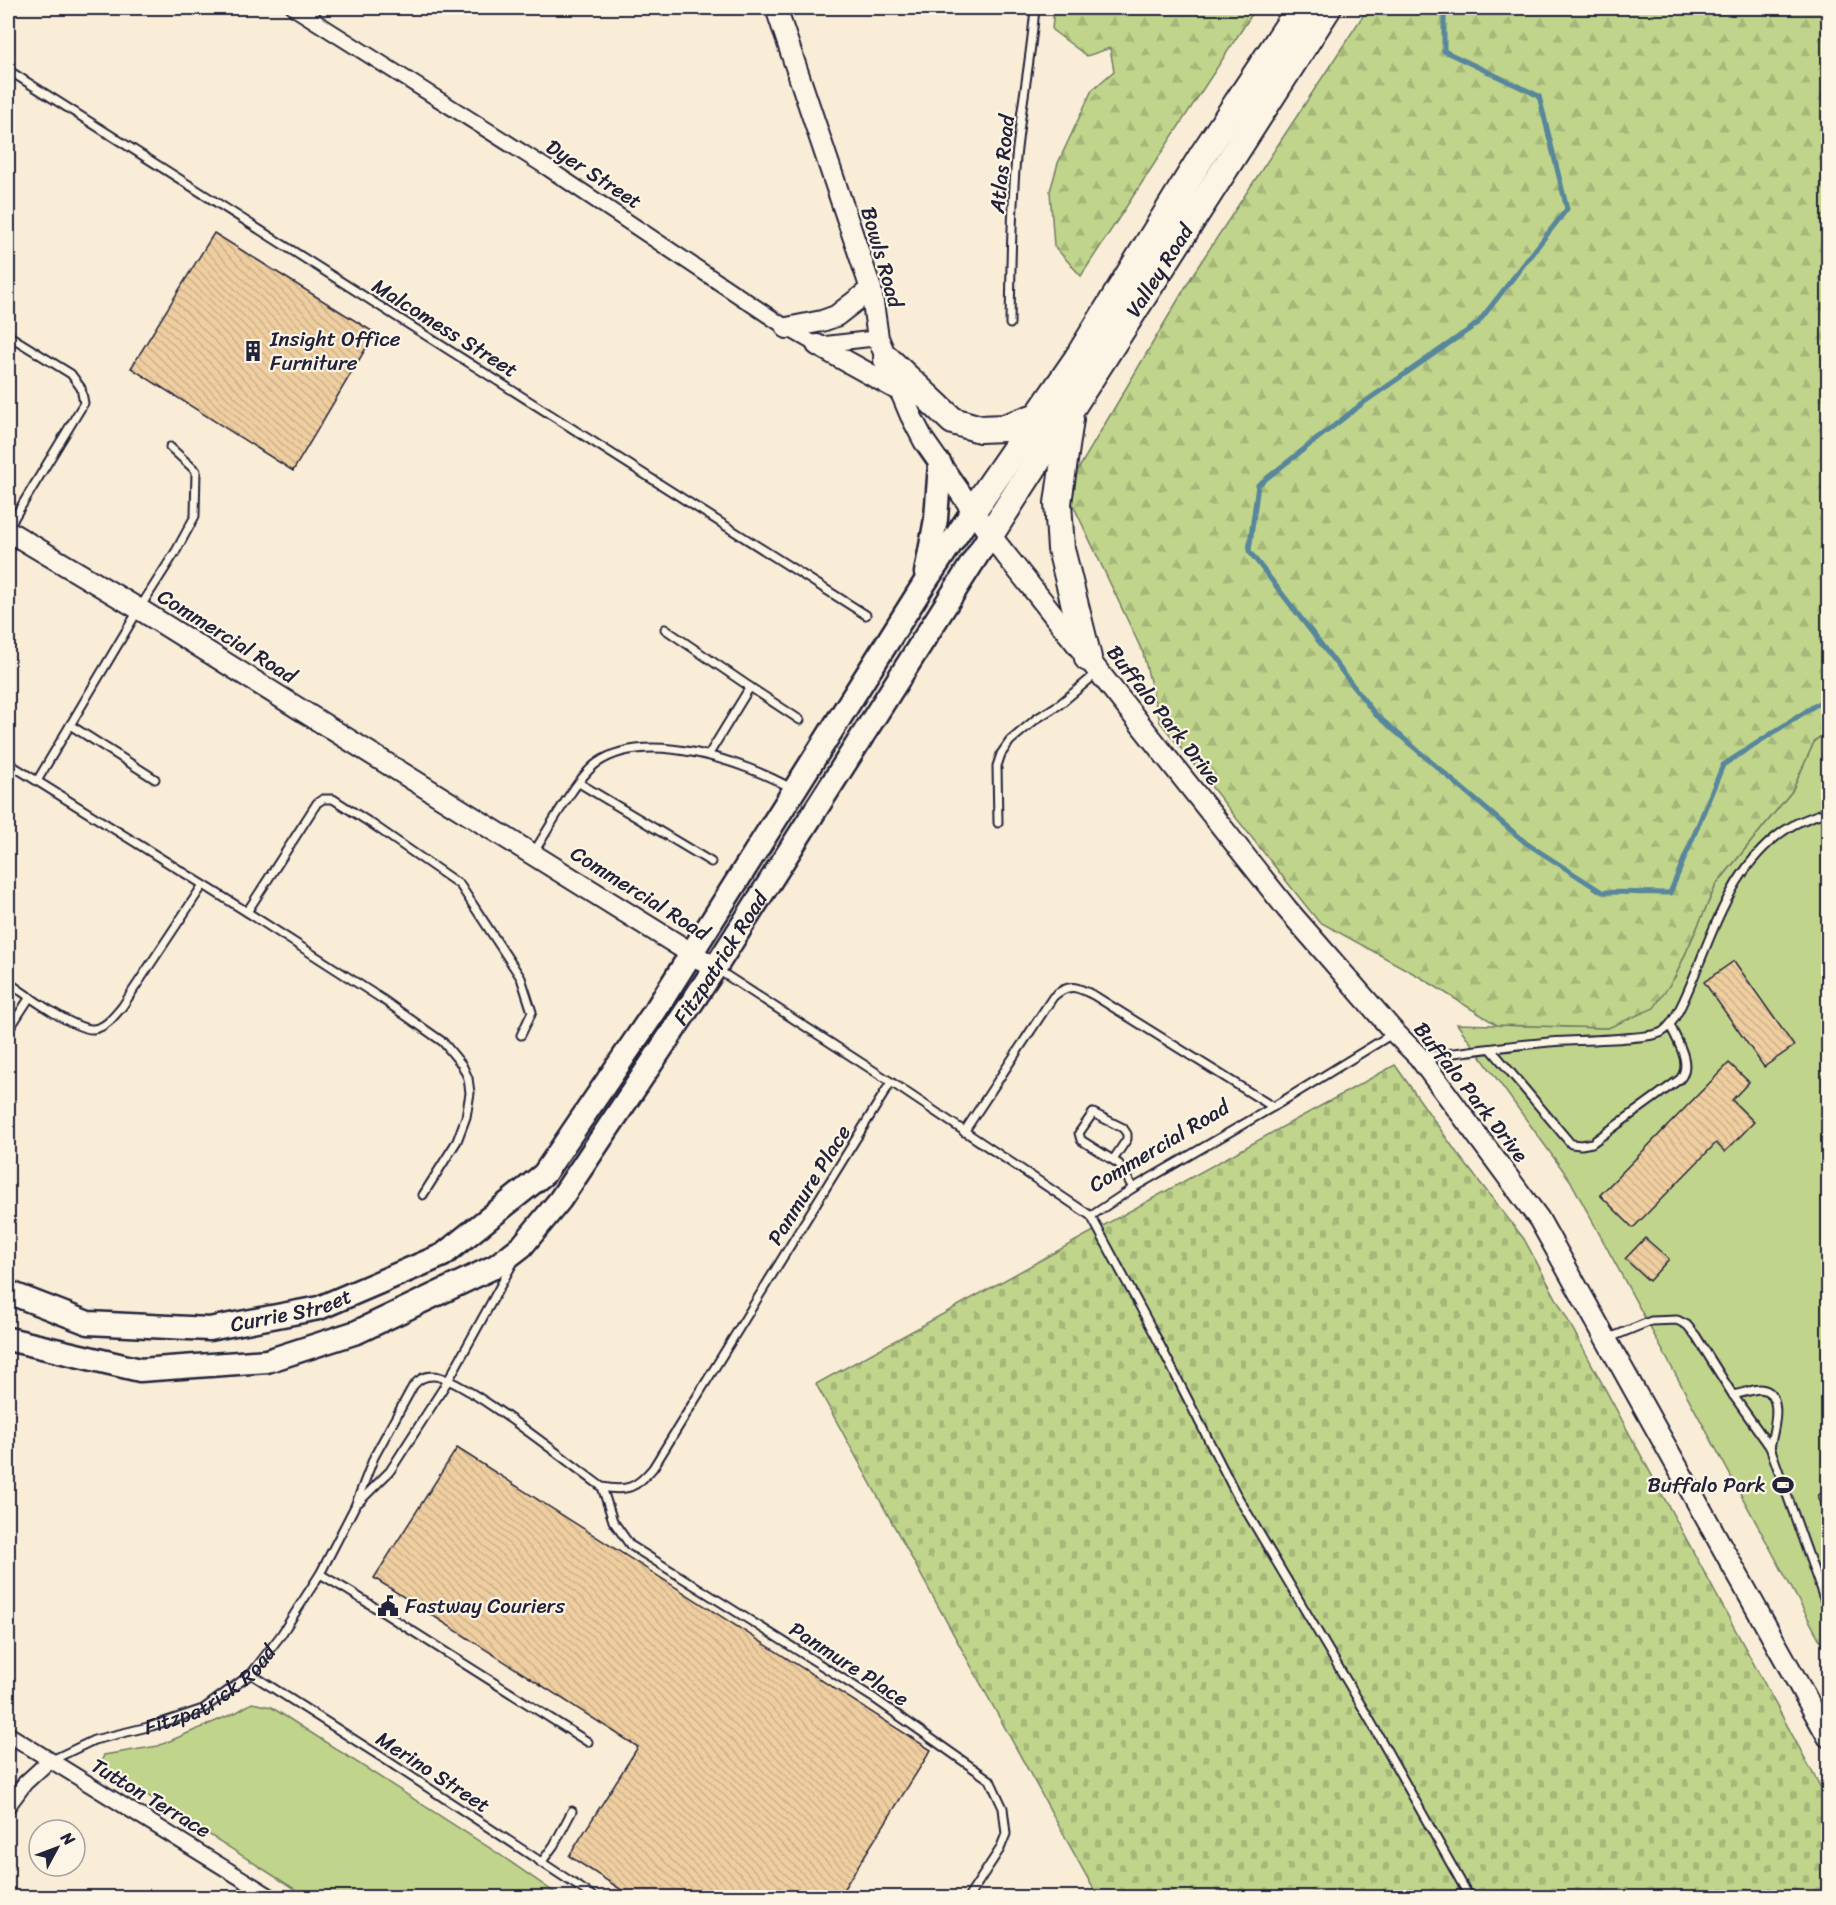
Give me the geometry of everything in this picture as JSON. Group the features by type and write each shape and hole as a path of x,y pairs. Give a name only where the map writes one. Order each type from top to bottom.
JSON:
{"highway":[{"name":"Valley Road","path":"974,509 1077,359 1202,156 1300,8"},
{"name":"Valley Road","path":"990,535 1328,8"},
{"path":"883,349 953,421 980,429 1004,428 1038,416"},
{"path":"1073,407 1058,503 1061,549 1094,665"}],"main road":[{"path":"924,584 936,519 940,465"},
{"name":"Fitzpatrick Road","path":"544,1174 657,1008 924,584 974,509"},
{"name":"Fitzpatrick Road","path":"522,1246 561,1200 715,968 990,535"},
{"name":"Currie Street","path":"8,1292 88,1323 209,1329 319,1308 443,1255 544,1174"},
{"name":"Currie Street","path":"8,1339 140,1370 267,1361 357,1332 496,1266 522,1246"}],"street":[{"name":"Dyer Street","path":"294,8 315,13 787,328 817,345"},
{"name":"Bowls Road","path":"776,8 871,289 883,349 924,441 974,509 990,535"},
{"path":"787,328 836,316 871,289"},
{"path":"817,345 883,349"},
{"path":"817,345 902,392"},
{"name":"Commercial Road","path":"8,530 139,609 715,968"},
{"name":"Buffalo Park Drive","path":"990,535 1287,909 1395,1033 1419,1057 1539,1218 1828,1737"},
{"name":"Tutton Terrace","path":"8,1734 273,1898"},
{"name":"Fitzpatrick Road","path":"8,1806 25,1783 49,1761"}],"lane":[{"name":"Atlas Road","path":"1010,324 1016,157 1032,53 1035,8"},
{"name":"Malcomess Street","path":"8,70 866,615"},
{"path":"8,335 71,374 81,388 84,403 8,530"},
{"path":"37,781 195,516 196,471 170,447"},
{"path":"665,630 800,720"},
{"path":"998,823 997,766 1001,754 1010,741 1060,704 1094,665"},
{"path":"709,754 750,687"},
{"path":"70,725 155,779"},
{"path":"532,854 579,783 596,764 613,754 643,749 682,750 709,754 767,774 795,790"},
{"path":"8,763 247,912 382,999 443,1042 462,1065 468,1078 470,1093 466,1117 457,1141 423,1194"},
{"path":"579,783 711,862"},
{"path":"247,912 317,803 324,799 333,800 460,885 521,978 532,1012 521,1035"},
{"path":"1419,1057 1550,1042 1653,1035 1662,1032 1670,1025 1685,999 1720,913 1741,874 1767,845 1795,824 1828,811"},
{"path":"8,982 80,1027 94,1029 107,1023 122,1007 203,885"},
{"name":"Commercial Road","path":"715,968 1091,1216 1134,1188 1395,1033"},
{"path":"964,1132 1053,997 1060,990 1078,987 1273,1107"},
{"path":"8,1031 30,997"},
{"path":"1491,1049 1571,1144 1581,1145 1592,1143 1685,1073 1686,1064 1670,1025"},
{"name":"Panmure Place","path":"891,1082 653,1468 639,1485 618,1490 602,1487 613,1521 630,1545 875,1700 990,1780 1004,1808 1006,1834 1000,1849 968,1898"},
{"path":"1113,1160 1128,1134 1123,1128 1093,1113 1079,1133 1079,1137 1121,1167 1134,1188"},
{"path":"1091,1216 1235,1492 1367,1715 1470,1898"},
{"name":"Fitzpatrick Road","path":"355,1506 390,1470 449,1379 522,1246"},
{"path":"1607,1339 1651,1321 1677,1320 1687,1326 1696,1336 1733,1395 1770,1447 1828,1610"},
{"name":"Fitzpatrick Road","path":"49,1761 94,1740 152,1726 203,1709 251,1674 281,1635 320,1574 355,1506 374,1457 413,1386 420,1378 434,1375 449,1379"},
{"path":"449,1379 483,1400 602,1487"},
{"path":"1733,1395 1759,1389 1768,1391 1773,1397 1776,1421 1770,1447"},
{"path":"320,1574 588,1742"},
{"name":"Merino Street","path":"251,1674 596,1898"},
{"path":"541,1863 554,1845 572,1811"}],"green space":[{"path":"1054,8 1256,8 1081,276 1054,246 1050,191 1058,163 1092,90 1114,71 1110,48 1087,56 1052,30"},
{"path":"1368,8 1828,8 1828,732 1815,740 1792,791 1716,885 1675,977 1654,1008 1608,1028 1497,1025 1420,977 1318,921 1160,722 1143,653 1066,490 1195,271"},
{"path":"1828,732 1828,1655 1570,1180 1457,1024 1608,1028 1675,977 1716,885 1792,791 1815,740"},
{"path":"1395,1065 1457,1153 1524,1239 1828,1801 1828,1897 1098,1897 816,1384"},
{"path":"252,1703 271,1707 493,1850 561,1897 307,1897 100,1765 104,1755 158,1746 237,1712"}],"building":[{"name":"Insight Office Furniture","path":"214,233 375,333 293,471 131,368"},
{"path":"1734,961 1794,1046 1764,1067 1704,982"},
{"path":"1729,1063 1749,1082 1732,1100 1754,1122 1725,1152 1716,1143 1633,1228 1600,1195"},
{"path":"1645,1238 1669,1259 1649,1281 1625,1259"},
{"path":"457,1448 931,1750 838,1898 634,1898 569,1856 638,1747 374,1578"},
{"path":"1828,1491 1828,1524 1818,1495"}],"waterway":[{"path":"1444,8 1444,51 1539,96 1567,209 1477,324 1363,403 1258,485 1249,551 1375,714 1526,843 1602,892 1670,893 1723,765 1828,697"}],"place":[{"name":"Insight Office Furniture","path":"253,351"},
{"name":"Buffalo Park","path":"1783,1485"},
{"name":"Fastway Couriers","path":"388,1606"}]}
